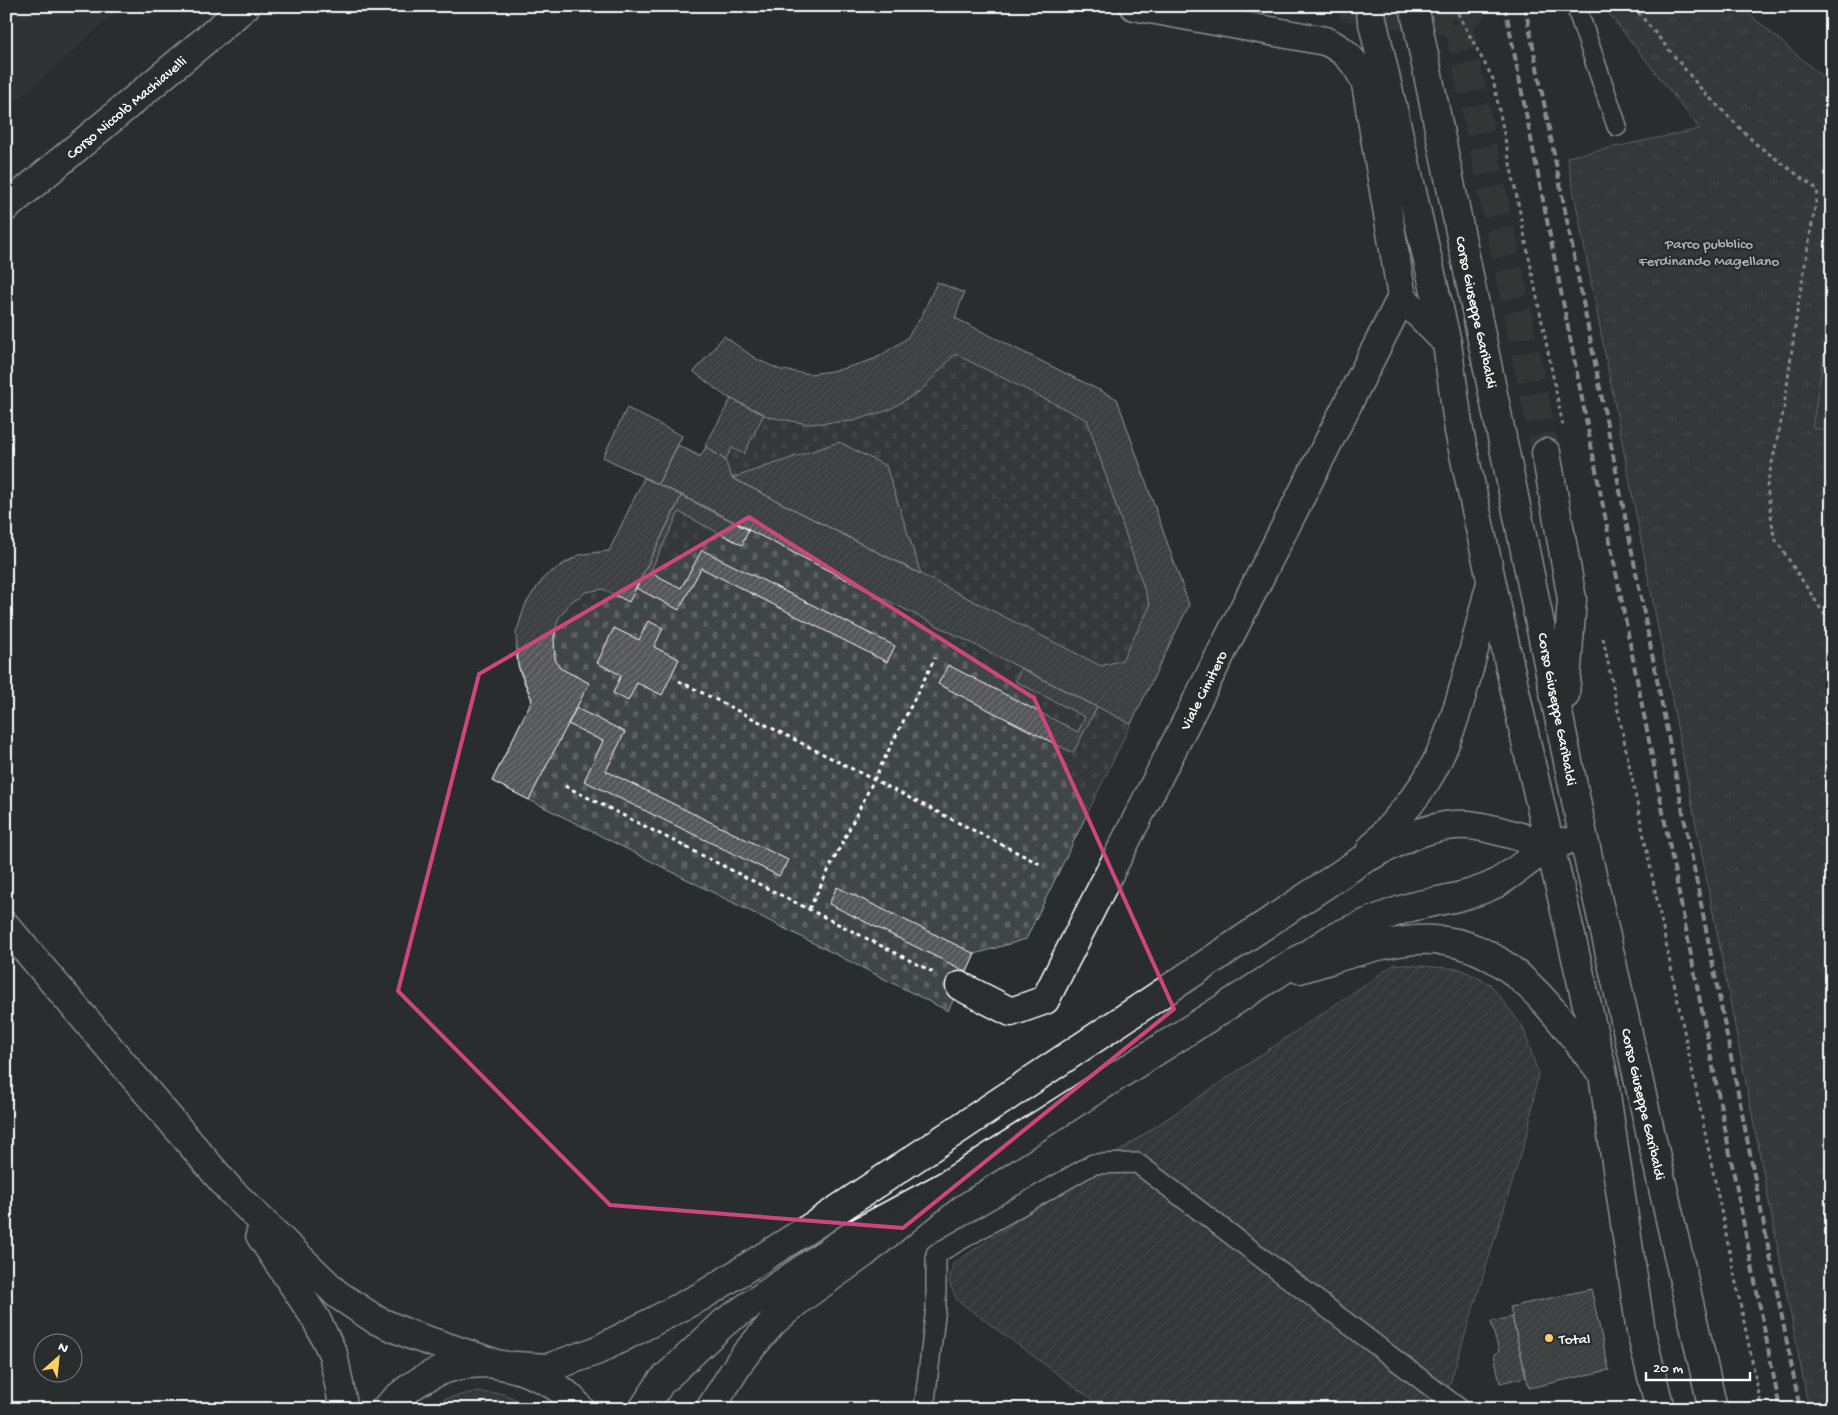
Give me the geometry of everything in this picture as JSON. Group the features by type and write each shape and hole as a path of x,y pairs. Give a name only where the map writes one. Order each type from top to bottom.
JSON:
{"main road":[{"name":"Corso Niccolò Machiavelli","path":"6,207 246,6"},
{"path":"1134,6 1325,41 1339,47 1351,58 1359,68 1366,84 1402,297 1447,343"},
{"path":"1369,6 1447,343 1459,431 1528,751 1603,1074 1642,1332 1660,1409"},
{"name":"Corso Giuseppe Garibaldi","path":"1414,6 1563,729 1583,835 1713,1409"},
{"name":"Viale Cimitero","path":"960,986 1011,1012 1045,1000 1402,297"},
{"path":"1546,453 1572,600 1563,729"},
{"path":"1359,862 1404,812 1427,781 1445,746 1492,579"},
{"path":"385,1409 415,1382 451,1366 503,1364 548,1368 603,1347 702,1296 827,1216 1359,862 1410,836 1448,826 1474,826 1551,846"},
{"path":"643,1409 661,1382 725,1322 850,1237 945,1186 1333,938 1369,921 1411,907 1449,900 1495,884 1551,846 1583,835"},
{"path":"6,926 230,1190 337,1294 376,1320 411,1335 503,1364 549,1381 580,1409"},
{"path":"1269,978 1388,944 1433,940 1466,945 1490,956 1515,973 1536,993 1603,1074"},
{"path":"710,1409 743,1357 773,1322 800,1299 863,1254 945,1186"},
{"path":"230,1190 316,1319 333,1354 344,1409"}],"lane":[{"path":"1576,6 1616,126"},
{"path":"924,1409 936,1307 936,1254 1093,1164 1137,1163 1460,1409"}],"path":[{"path":"1454,6 1493,79 1564,429"},
{"path":"1633,6 1702,90 1756,144 1818,190 1784,408 1767,486 1774,537 1832,626"},
{"path":"1602,634 1762,1409"},
{"path":"809,909 935,658"},
{"path":"679,681 1042,865"},
{"path":"565,786 960,986"}],"highlighted area":[{"path":"749,517 1034,698 1174,1009 903,1228 610,1205 398,991 479,674"}],"shaded area":[{"path":"6,6 123,6 6,110"}],"green space":[{"name":"Parco pubblico Ferdinando Magellano","path":"1603,6 1740,6 1832,85 1832,1409 1809,1409 1567,157 1700,129"},
{"path":"937,282 964,293 955,318 1117,399 1189,605 1026,939 975,954 948,1011 492,781 532,701 519,670 516,648 522,615 528,600 549,574 563,564 582,555 609,551 644,478 603,457 627,408 682,436 678,445 701,456 731,399 694,372 724,336 758,360 780,370 811,374 846,368 880,356 906,339 920,320"},
{"path":"1832,306 1832,431 1812,428"},
{"path":"1395,964 1460,969 1490,984 1523,1027 1538,1073 1528,1131 1442,1409 1105,1409 957,1300 949,1282 953,1264"},
{"path":"474,1392 504,1394 537,1409 429,1409 444,1399"}],"building":[{"path":"937,282 964,293 955,318 1117,399 1189,605 1131,724 658,484 678,445 700,457 706,447 725,460 732,478 1101,666 1122,660 1150,606 1087,420 955,354 920,391 889,410 853,421 808,424 769,417 725,396 694,372 724,336 756,359 781,370 811,374 838,370 875,359 906,339 921,317"},
{"path":"731,399 764,414 744,454 732,448 725,460 705,446"},
{"path":"627,408 682,436 658,484 603,457"},
{"path":"839,442 886,466 921,574 732,478"},
{"path":"644,478 682,495 629,602 603,589 586,592 571,602 558,619 554,638 555,659 560,668 589,683 529,800 492,781 532,700 518,665 516,633 526,603 545,576 579,555 609,551"},
{"path":"682,495 749,529 742,545 679,512 650,572 681,588 702,550 895,646 887,662 701,568 679,610 636,588"},
{"path":"648,621 663,628 654,647 679,659 662,695 637,683 628,701 613,693 621,675 597,663 614,628 639,640"},
{"path":"948,665 1078,732 1085,717 1015,681 1021,668 1097,707 1073,753 938,684"},
{"path":"576,708 625,732 606,771 788,860 779,876 584,781 603,741 568,724"},
{"path":"837,887 975,954 967,972 829,904"},
{"path":"1591,1289 1609,1370 1529,1388 1510,1307"},
{"path":"1512,1317 1526,1377 1500,1383 1494,1354 1499,1352 1491,1322"}],"tunnel":[{"path":"1341,6 1458,23"},
{"path":"1458,23 1476,6"},
{"path":"1458,23 1546,453"}],"railway":[{"path":"1505,6 1780,1409"},
{"path":"1525,6 1800,1409"}],"place":[{"name":"Total","path":"1549,1338"}]}
